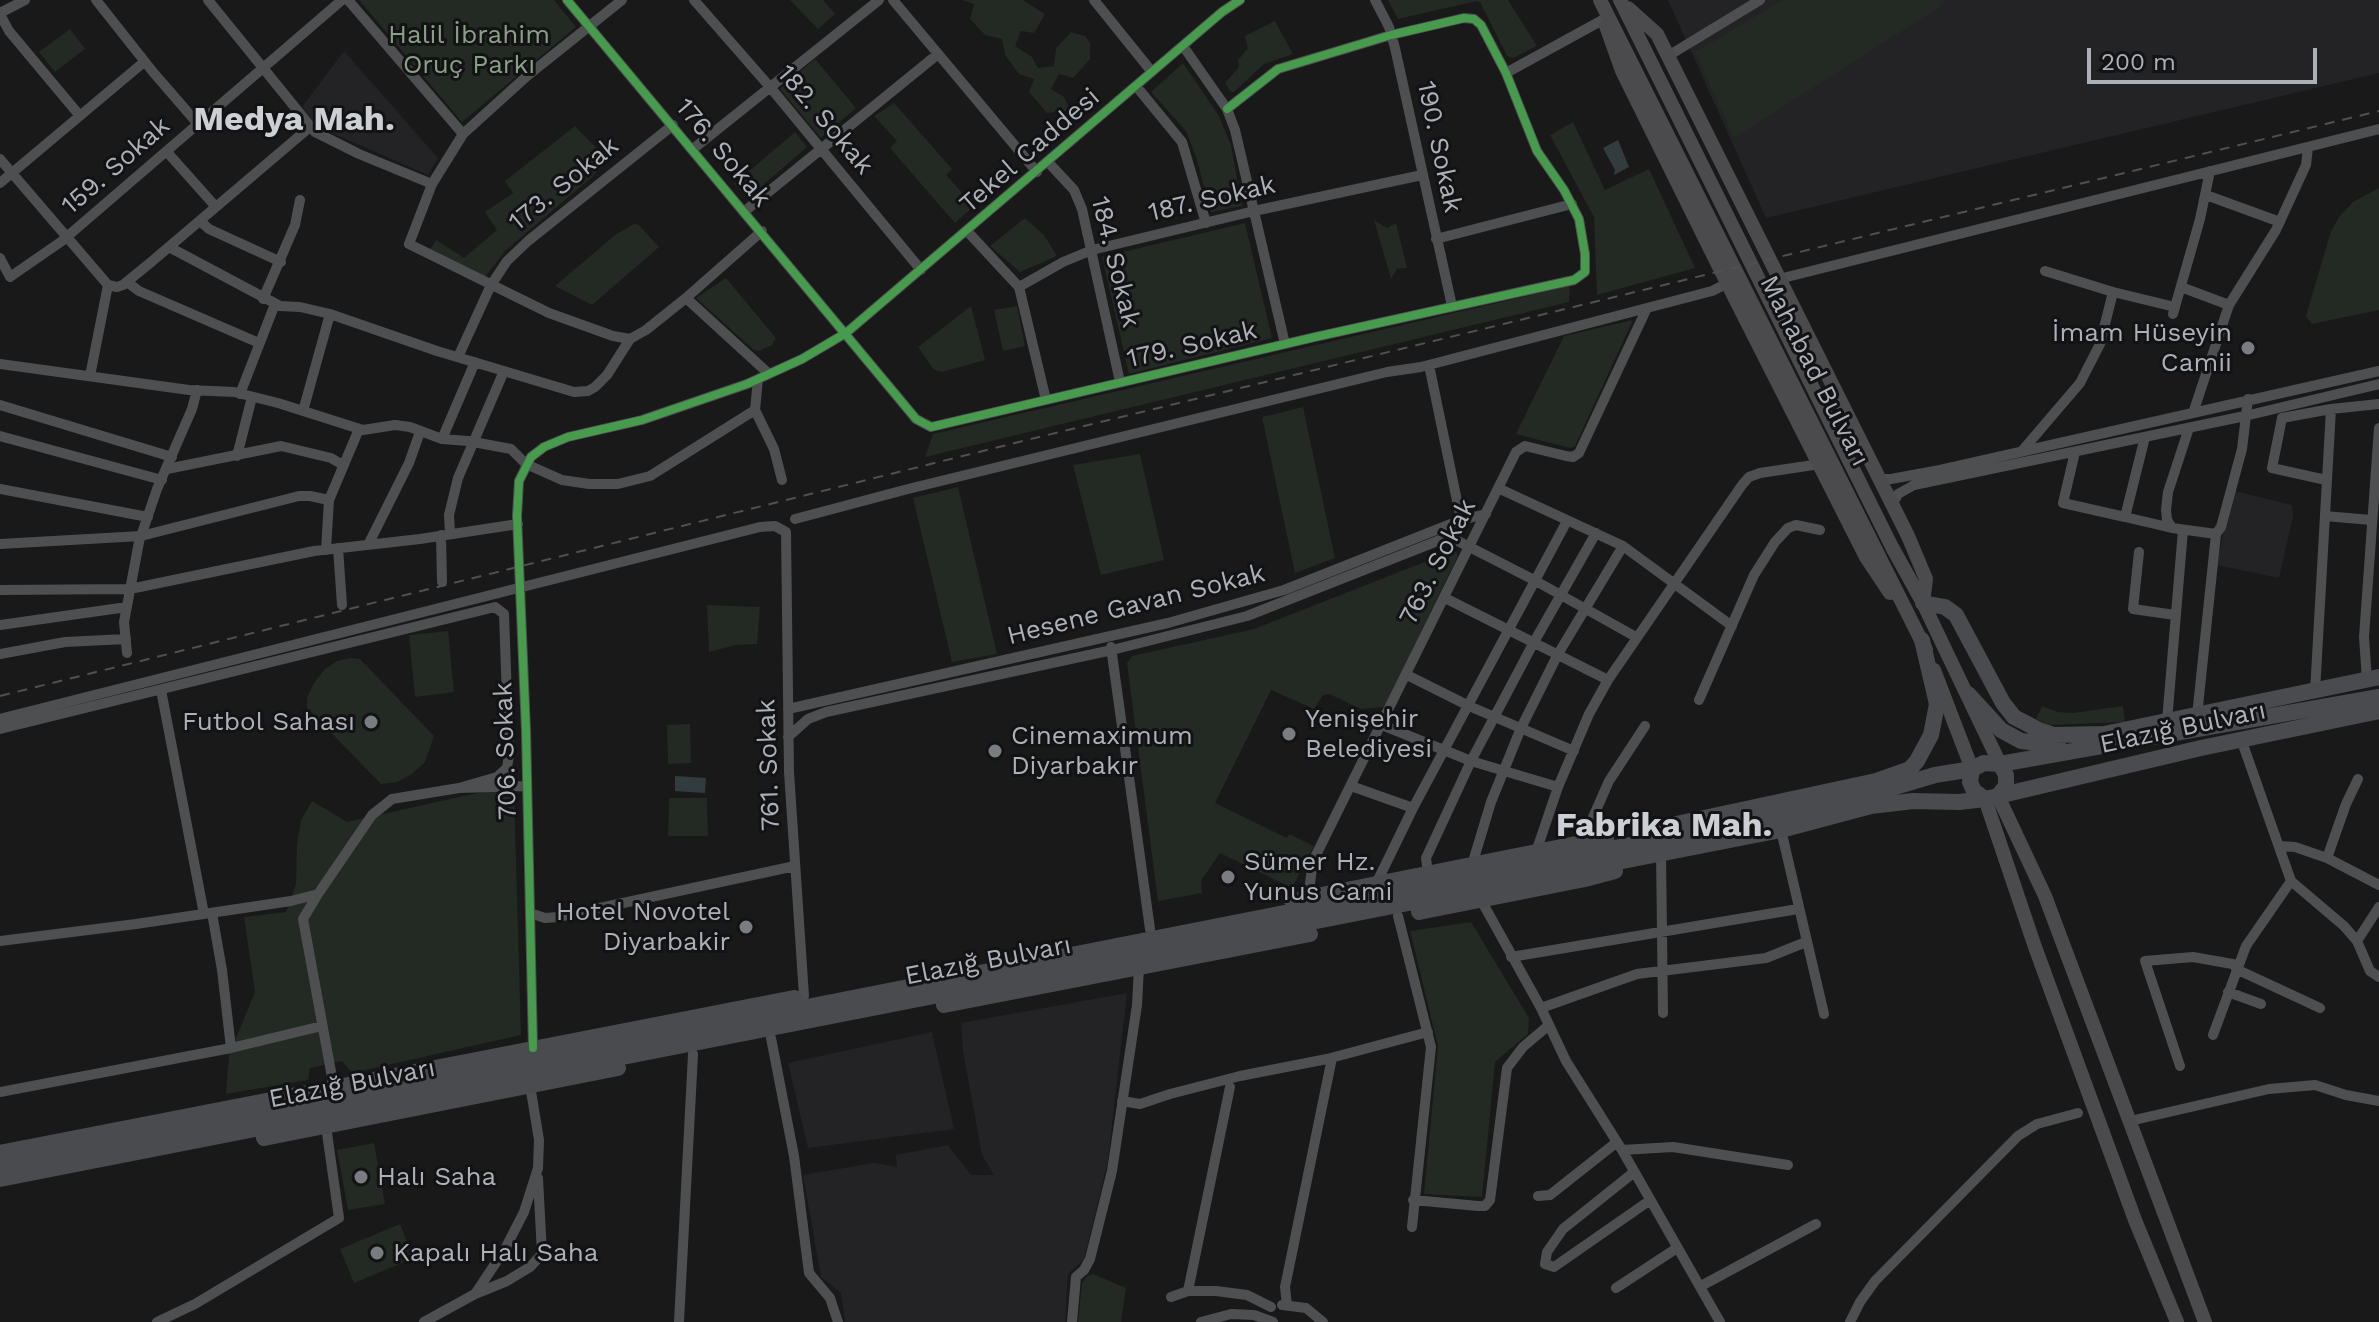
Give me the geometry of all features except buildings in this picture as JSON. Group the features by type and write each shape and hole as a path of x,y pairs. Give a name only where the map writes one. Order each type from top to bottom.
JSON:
{"highway":[{"path":"1923,603 1945,607 1956,615 2003,703 2014,717 2054,735 2104,734 2375,681"},
{"path":"1634,834 1712,814 1876,781 1910,769 1931,735 1937,704 1922,640"},
{"path":"2343,711 2375,681"},
{"path":"1968,694 2001,730 2021,741 2095,747"},
{"name":"Elazığ Bulvarı","path":"0,1179 1781,830 1871,806 1992,798 2241,739 2343,711 2379,697"},
{"path":"2343,711 2379,714"},
{"name":"Elazığ Bulvarı","path":"2000,764 2343,711"},
{"path":"1984,763 2000,764 2007,780 1992,798 1971,787 1972,769 1984,763"},
{"name":"Elazığ Bulvarı","path":"0,1166 1838,804 1935,775 1972,769"},
{"path":"1935,775 1950,778 1954,789 1951,795 1937,800"},
{"path":"0,1153 1582,842 1723,825"},
{"path":"0,1190 1585,879 1619,870 1661,852"}],"main road":[{"name":"Mahabad Bulvarı","path":"1600,0 1922,640 1972,769"},
{"name":"Mahabad Bulvarı","path":"1620,1 1892,547 1923,603 2000,764"},
{"path":"1620,1 1657,34 1892,505 1926,579 1923,603"},
{"path":"1608,17 1606,28 1622,71 1866,557 1922,640"},
{"path":"1957,731 1966,740 1976,742 1980,739 1983,725"},
{"path":"1992,798 2045,896 2205,1322"},
{"path":"1992,798 2035,947 2129,1203 2177,1322"},
{"path":"2129,1203 2158,1196"}],"street":[{"path":"25,0 0,14 9,31 80,116"},
{"path":"96,0 198,124"},
{"path":"208,0 310,127 324,138 432,184"},
{"path":"345,0 463,134"},
{"name":"159. Sokak","path":"5,280 66,238 345,0"},
{"name":"176. Sokak","path":"567,0 846,333"},
{"path":"622,0 518,84 463,134 432,184 409,244 549,313 630,339"},
{"name":"182. Sokak","path":"694,0 921,270"},
{"path":"693,149 879,0"},
{"path":"893,0 1037,172"},
{"path":"1094,0 1152,72"},
{"name":"Tekel Caddesi","path":"528,461 544,447 568,437 642,420 764,376 802,359 846,333 1240,0"},
{"name":"190. Sokak","path":"1375,0 1391,35 1452,306"},
{"path":"1668,56 1760,0"},
{"path":"1506,73 1608,17"},
{"path":"1227,109 1278,69 1391,35 1464,18 1474,19 1481,25 1506,73 1537,151 1572,204 1436,239"},
{"path":"1183,46 1227,109 1245,166 1285,344"},
{"path":"745,211 938,54"},
{"path":"0,183 144,62"},
{"path":"1136,86 1182,142 1206,223"},
{"name":"173. Sokak","path":"458,357 491,285 507,261 673,125"},
{"path":"0,159 108,285 117,287 127,282 310,127"},
{"path":"1779,279 2379,129"},
{"path":"2193,413 2229,305 2280,222 2306,165 2308,147"},
{"path":"167,152 216,207"},
{"name":"184. Sokak","path":"1048,162 1074,190 1082,209 1120,382"},
{"path":"2045,271 2174,310 2210,171"},
{"name":"187. Sokak","path":"1019,287 1063,262 1092,250 1422,175"},
{"path":"2206,195 2280,222"},
{"path":"263,299 295,225 300,200"},
{"name":"179. Sokak","path":"846,333 916,419 931,427 1574,280 1585,272 1585,254 1579,219 1572,204"},
{"path":"200,221 209,229 281,262"},
{"path":"169,247 275,304 330,314 574,392 588,391 607,375 630,339 686,298 762,231"},
{"path":"967,231 1019,287 1046,400"},
{"path":"0,258 5,280"},
{"path":"127,282 139,291 259,343"},
{"path":"795,519 1387,372 1429,365 1712,291 1728,283"},
{"path":"90,376 108,285"},
{"path":"2181,287 2229,305"},
{"path":"2021,452 2080,383 2100,344 2113,292"},
{"path":"686,298 764,376 755,410 774,449 782,480"},
{"path":"240,394 275,304"},
{"name":"763. Sokak","path":"1308,898 1313,861 1516,452 1525,446 1573,457 1579,453 1647,308"},
{"path":"303,411 330,314"},
{"path":"442,439 475,362"},
{"path":"0,364 240,394 359,429 395,425 442,439 511,449 562,480 618,484 650,476 755,410"},
{"path":"1429,365 1461,520"},
{"path":"442,582 453,496 504,371"},
{"path":"1879,479 1903,477 2021,452 2379,371"},
{"path":"1892,505 1898,494 1914,485 2245,416 2379,384"},
{"path":"127,653 127,607 141,536 197,390"},
{"path":"237,456 252,397"},
{"path":"2197,716 2216,534 2221,527 2242,449 2248,399"},
{"path":"2326,480 2272,468 2282,418 2379,404"},
{"path":"0,405 172,457"},
{"path":"2315,692 2331,409"},
{"path":"2178,529 2167,520 2168,492 2189,428"},
{"path":"2375,681 2364,637 2379,428"},
{"path":"326,550 329,500 359,429"},
{"path":"368,545 409,463 420,432"},
{"path":"0,436 164,475 281,446 331,458 343,465"},
{"path":"2125,517 2145,437"},
{"path":"2075,452 2063,503 2178,529 2216,534"},
{"name":"706. Sokak","path":"528,461 519,481 518,524 533,1048"},
{"path":"1536,852 1558,787 1589,714 1608,680 1749,477 1820,464"},
{"path":"0,489 148,517"},
{"path":"1500,489 1623,546 1732,626"},
{"path":"0,544 141,536 299,496 329,500"},
{"name":"Hesene Gavan Sokak","path":"788,709 1110,637 1284,590 1461,520 1486,514"},
{"path":"2325,516 2371,520"},
{"path":"1376,884 1413,808 1567,521"},
{"path":"0,590 130,589 326,550 518,524"},
{"path":"1699,700 1754,575 1775,542 1788,528 1796,525 1820,530"},
{"name":"761. Sokak","path":"520,587 760,527 775,526 786,532 788,737 804,996"},
{"path":"2167,721 2178,529"},
{"path":"1428,874 1426,858 1471,761 1596,533"},
{"path":"788,737 808,719 826,712 1112,650 1247,616 1445,538 1452,538 1534,580 1636,637"},
{"path":"1472,865 1503,770 1521,728 1558,654 1623,546"},
{"path":"338,548 342,605"},
{"path":"2139,552 2133,609 2175,615"},
{"path":"0,719 520,587"},
{"path":"1445,598 1608,680"},
{"path":"0,625 127,607"},
{"path":"0,729 495,607 500,609 504,614 507,768 497,777 459,788 392,799 372,815 303,919 334,1088"},
{"path":"1110,637 1150,929"},
{"path":"0,654 65,642 126,639"},
{"path":"1407,675 1469,706 1574,751"},
{"path":"161,690 208,913 231,1048"},
{"path":"1382,725 1471,761 1558,787"},
{"path":"1582,842 1609,781 1645,726"},
{"path":"2241,739 2291,881 2357,941 2365,962 2379,977"},
{"path":"2327,858 2358,779"},
{"path":"459,788 527,786"},
{"path":"1351,786 1413,808"},
{"path":"1781,830 1824,1014"},
{"path":"2279,846 2295,847 2327,858 2378,881"},
{"path":"1661,852 1663,1013"},
{"path":"530,913 545,918 558,917 795,866"},
{"path":"2213,1035 2246,946 2291,881"},
{"path":"0,941 291,901 318,894"},
{"path":"1481,900 1541,1008 1566,1061 1620,1146 1720,1322"},
{"path":"2357,941 2379,907"},
{"path":"1511,957 1798,909"},
{"path":"1398,916 1431,1047 1412,1227"},
{"path":"1541,1008 1637,974 1766,958 1806,942"},
{"path":"2180,1066 2145,961 2193,957 2237,967 2320,1008"},
{"path":"1072,1322 1076,1277 1090,1259 1112,1171 1137,1005 1139,967"},
{"path":"2228,992 2261,1004"},
{"path":"1413,1200 1478,1206 1485,1206 1490,1200 1507,1068 1523,1047 1549,1025"},
{"path":"0,1092 231,1048 322,1026"},
{"path":"1122,1101 1140,1104 1240,1076 1332,1058 1428,1032"},
{"path":"771,1038 794,1156 809,1273 830,1298 838,1322"},
{"path":"679,1322 693,1054"},
{"path":"1287,1305 1285,1287 1332,1058"},
{"path":"424,1322 475,1294 507,1281 530,1267 542,1254 539,1140 530,1085"},
{"path":"2130,1121 2232,1096 2315,1085 2379,1101"},
{"path":"1188,1291 1230,1087"},
{"path":"1850,1322 1875,1281 2018,1136 2037,1124 2078,1113"},
{"path":"163,1321 339,1218 326,1126"},
{"path":"1538,1196 1550,1195 1620,1146 1673,1147 1788,1165"},
{"path":"475,1294 516,1229 538,1168"},
{"path":"1633,1173 1563,1229 1547,1252 1545,1264 1554,1267 1649,1201"},
{"path":"1701,1286 1816,1224"},
{"path":"1616,1288 1677,1248"},
{"path":"1171,1297 1188,1291 1247,1295 1271,1307 1287,1305 1306,1308 1323,1322"},
{"path":"1201,1322 1231,1314 1268,1320 1271,1307"}],"shaded area":[{"path":"1668,0 2379,0 2379,73 1766,218"},
{"path":"344,51 438,158 428,175 318,127 302,107"},
{"path":"1618,140 1629,167 1614,175 1615,170 1603,148"},
{"path":"2231,490 2292,505 2293,516 2279,578 2217,565"},
{"path":"675,776 706,778 705,793 675,791"},
{"path":"1127,993 1108,1161 1084,1259 1068,1274 1065,1322 845,1322 841,1293 821,1277 803,1175 874,1163 897,1167 896,1155 948,1145 971,1175 994,1175 982,1155 963,1051 961,1023"},
{"path":"932,1032 954,1129 808,1148 788,1063"}],"green space":[{"name":"Halil İbrahim Oruç Parkı","path":"359,0 554,0 576,27 462,122"},
{"path":"790,0 823,0 835,14 818,29"},
{"path":"962,0 1023,0 1045,14 1034,33 1021,31 1015,46 1032,57 1038,68 1054,66 1056,48 1071,32 1085,36 1090,43 1090,59 1073,78 1059,74 1051,89 1064,97 1068,105 1066,111 1047,113 1029,92 1034,79 1019,74 1005,55 1002,39 985,35 970,19 974,4"},
{"path":"1388,0 1508,0 1537,46 1513,58 1507,56 1477,1 1398,19"},
{"path":"1783,0 1946,0 1734,138 1695,52"},
{"path":"1275,21 1293,54 1264,64 1231,92 1225,83 1239,67 1238,60 1248,48 1245,36"},
{"path":"70,29 85,49 55,72 39,52"},
{"path":"815,59 856,108 821,138 780,89"},
{"path":"1183,63 1219,116 1231,145 1242,206 1211,212 1186,131 1151,92"},
{"path":"894,103 952,169 946,175 974,206 955,223 890,148 897,141 874,116"},
{"path":"1573,122 1605,190 1649,169 1695,268 1597,295 1594,217 1550,135"},
{"path":"575,126 608,160 505,251 485,277 430,250 436,240 464,258 497,230 485,212 513,193 505,181"},
{"path":"795,132 807,147 748,198 734,184"},
{"path":"2379,188 2379,310 2312,324 2306,316 2331,231 2353,202"},
{"path":"1025,218 1044,235 1057,256 1020,272 990,246"},
{"path":"1374,220 1387,228 1396,223 1407,268 1397,269 1391,279"},
{"path":"1245,223 1272,338 1129,374 1102,257"},
{"path":"634,224 639,225 659,247 592,305 555,286 615,235"},
{"path":"726,278 776,338 772,345 754,350 696,298"},
{"path":"1570,286 1569,302 925,457 933,434"},
{"path":"971,306 985,360 942,372 934,370 918,347"},
{"path":"1017,306 1025,346 1003,351 994,310"},
{"path":"1633,320 1575,446 1570,448 1516,434 1564,336"},
{"path":"1303,407 1335,558 1295,573 1262,417"},
{"path":"1140,454 1164,560 1101,575 1073,465"},
{"path":"958,487 997,654 952,662 913,498"},
{"path":"1455,550 1458,556 1384,707 1361,709 1329,694 1323,695 1314,709 1271,690 1215,803 1287,838 1289,834 1314,846 1292,888 1220,853 1201,881 1202,893 1158,901 1127,663 1132,656 1254,629"},
{"path":"707,605 760,607 757,644 736,645 709,652"},
{"path":"448,631 454,692 415,697 409,635"},
{"name":"Futbol Sahası","path":"360,659 434,736 425,762 397,782 381,784 307,708 307,698 325,669 337,661"},
{"path":"2042,706 2073,713 2123,706 2125,722 2049,725 2036,719"},
{"path":"690,724 691,763 668,764 667,725"},
{"path":"482,792 514,792 521,1035 352,1073 342,1061 310,1068 308,1080 226,1094 229,1055 255,992 244,917 286,912 296,884 301,820 312,801 347,822"},
{"path":"669,798 707,798 708,836 668,836"},
{"path":"1471,922 1529,1018 1528,1034 1495,1062 1482,1197 1424,1194 1438,1046 1410,931"},
{"name":"Halı Saha","path":"374,1143 385,1204 348,1210 337,1150"},
{"name":"Kapalı Halı Saha","path":"400,1224 414,1258 354,1283 340,1249"},
{"path":"1093,1274 1126,1288 1121,1322 1078,1322 1082,1283"}],"railway":[{"path":"0,696 1035,438 2379,111"}],"cycle path":[{"path":"567,0 916,419 931,427 1574,280 1585,272 1579,219 1564,190 1537,151 1506,73 1481,25 1474,19 1464,18 1391,35 1278,69 1227,109"},
{"path":"533,1048 526,731 517,516 519,481 531,457 544,447 568,437 642,420 747,384 802,359 846,333 1222,12 1240,0"}],"place":[{"name":"İmam Hüseyin Camii","path":"2248,348"},
{"name":"Futbol Sahası","path":"371,722"},
{"name":"Yenişehir Belediyesi","path":"1289,734"},
{"name":"Cinemaximum Diyarbakır","path":"995,751"},
{"name":"Sümer Hz. Yunus Cami","path":"1228,877"},
{"name":"Hotel Novotel Diyarbakir","path":"746,927"},
{"name":"Halı Saha","path":"361,1177"},
{"name":"Kapalı Halı Saha","path":"377,1253"}],"district":[{"name":"Medya Mah.","path":"294,120"},
{"name":"Fabrika Mah.","path":"1664,826"}]}
